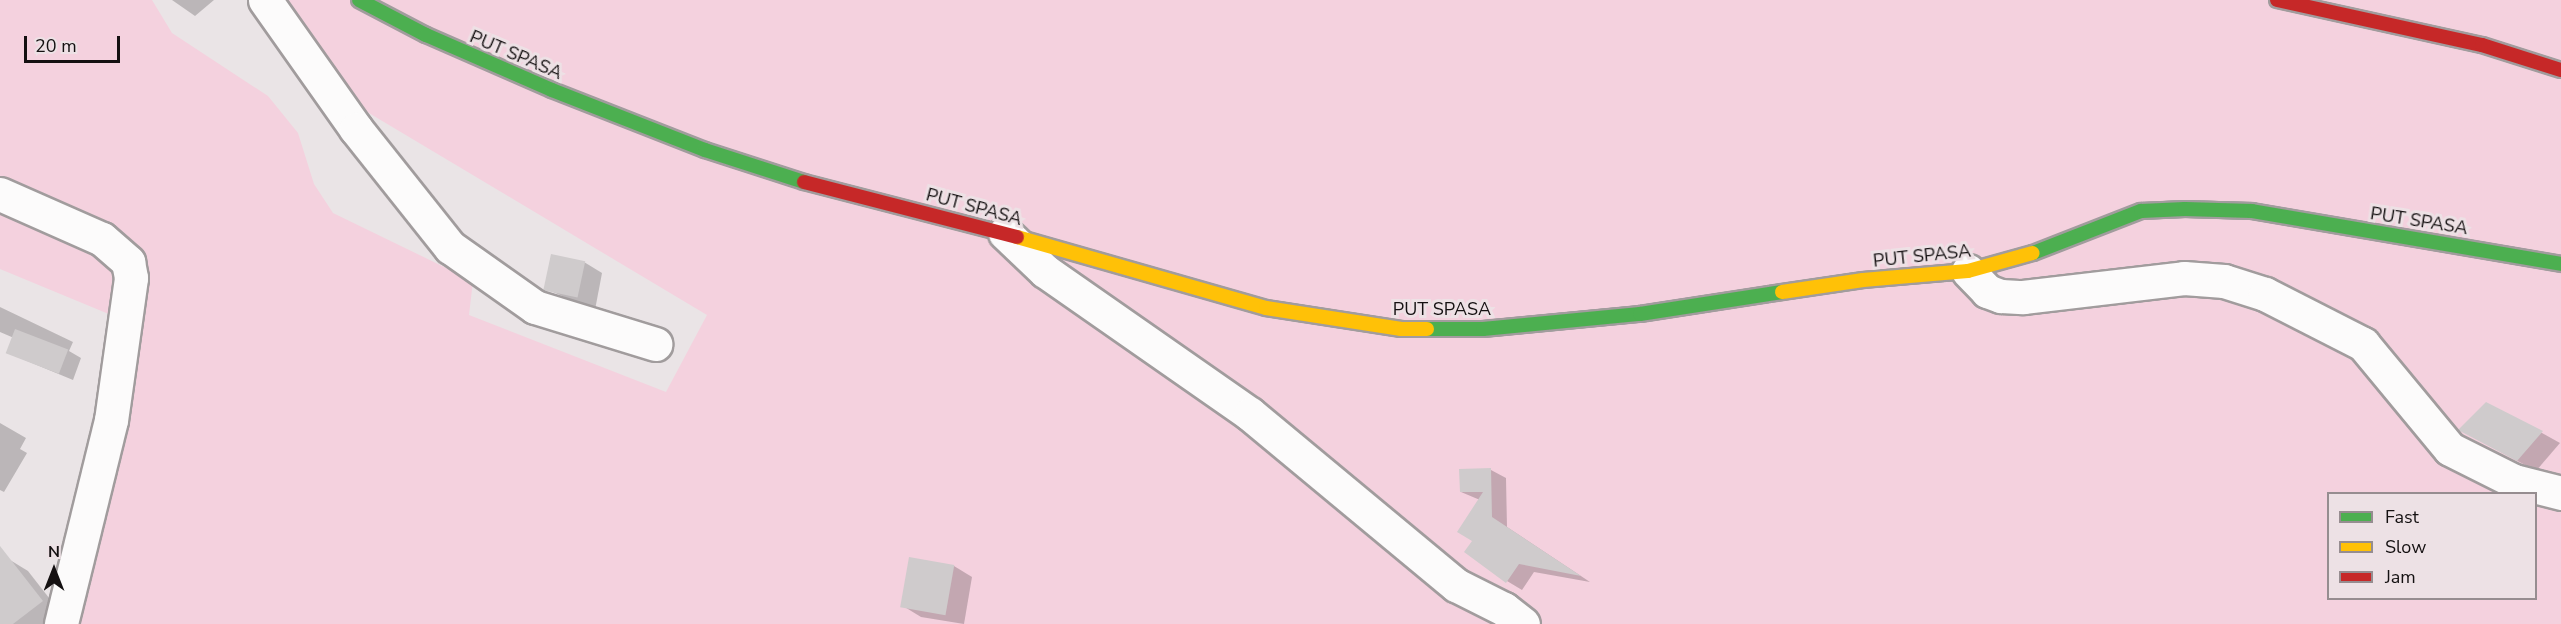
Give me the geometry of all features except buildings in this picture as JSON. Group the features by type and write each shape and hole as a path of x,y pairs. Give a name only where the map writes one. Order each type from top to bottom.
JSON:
{"street":[{"path":"265,0 356,129 450,247 535,307 655,344"},
{"name":"PUT SPASA","path":"360,0 426,35 705,150 815,185 1005,233 1266,308 1401,329 1483,329 1640,314 1863,280 1968,271 2031,254 2103,223 2141,211 2185,209 2252,211 2561,264"},
{"path":"2277,0 2482,45 2561,70"},
{"path":"0,194 102,239 119,250 128,262 132,278 111,420 60,624"},
{"path":"1005,233 1045,271 1250,414 1456,585 1504,609 1522,624"},
{"path":"1968,271 1987,291 2001,296 2023,297 2184,278 2224,281 2265,294 2363,345 2450,450 2514,481 2561,493"}],"shaded area":[{"path":"0,0 152,0 172,33 268,96 298,133 314,184 333,213 473,281 469,315 666,392 707,315 327,88 265,0 2561,0 2561,624 61,624 128,322 0,269"}],"traffic: fast":[{"path":"359,0 426,35 552,90 705,150 804,182"},
{"path":"2033,253 2141,211 2185,209 2252,211 2561,264"},
{"path":"1427,329 1483,329 1640,314 1782,292"}],"traffic: slow":[{"path":"1017,237 1266,308 1401,329 1427,329"},
{"path":"1782,292 1863,280 1968,271 2033,253"}],"traffic: jam":[{"path":"2277,0 2482,45 2561,70"},
{"path":"804,182 1017,237"}]}
